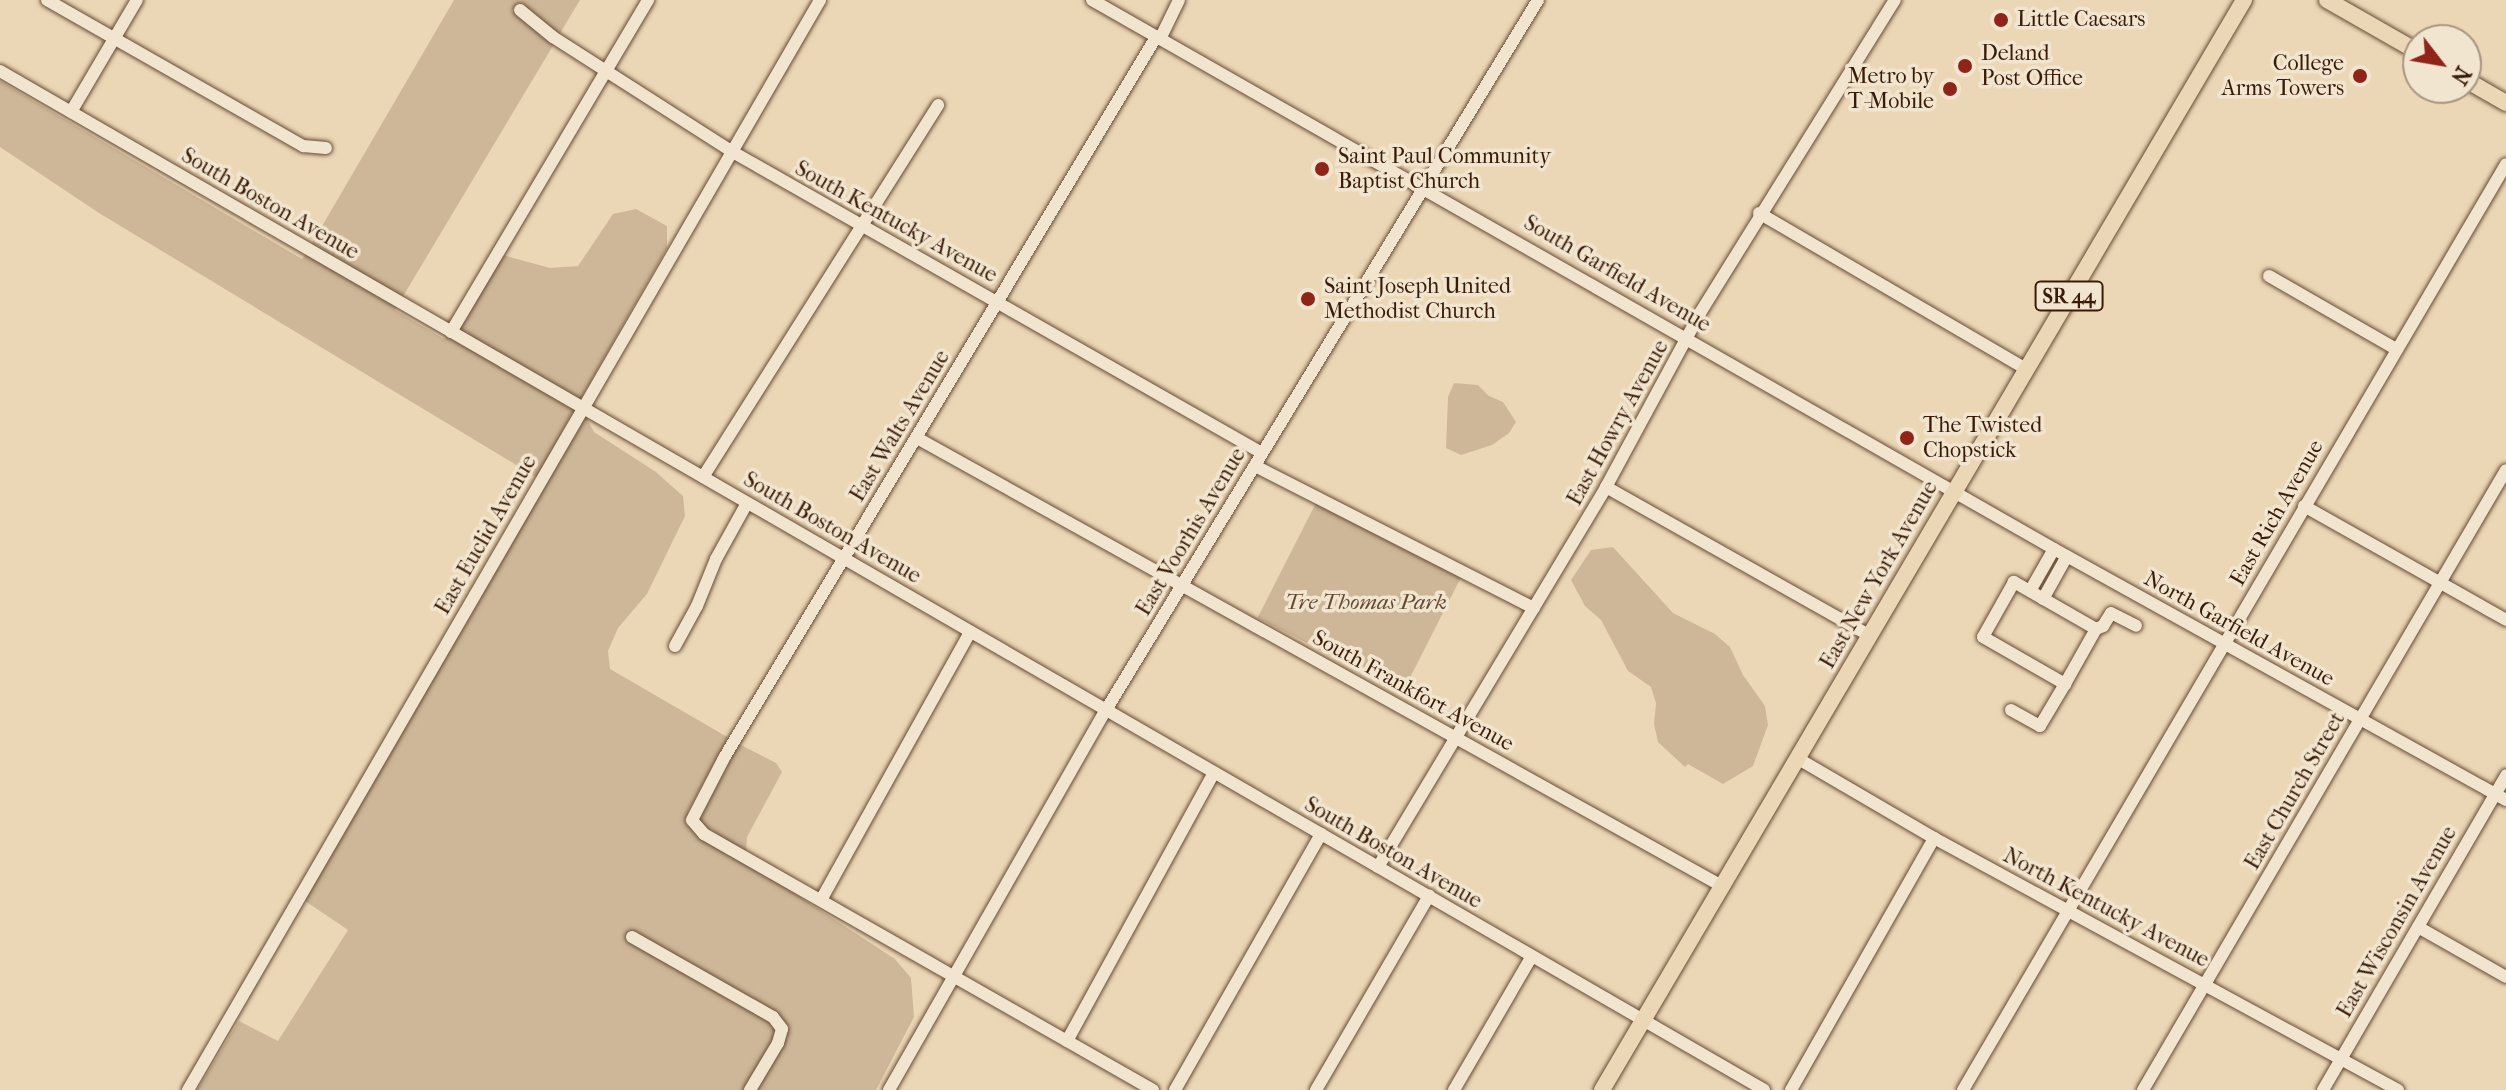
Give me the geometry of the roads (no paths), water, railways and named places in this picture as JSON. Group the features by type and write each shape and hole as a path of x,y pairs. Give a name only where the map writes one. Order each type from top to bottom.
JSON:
{"main road":[{"name":"East New York Avenue","path":"1602,1090 2244,0"},
{"path":"2327,0 2402,43"},
{"path":"2482,89 2506,103"}],"street":[{"path":"47,0 303,146 326,148"},
{"path":"71,112 137,0"},
{"path":"451,332 648,0"},
{"name":"East Euclid Avenue","path":"188,1090 820,0"},
{"name":"South Garfield Avenue","path":"1092,0 1689,338 1953,492"},
{"name":"East Walts Avenue","path":"821,900 704,834 693,824 693,814 843,558 1179,0"},
{"name":"East Voorhis Avenue","path":"889,1090 1106,710 1538,0"},
{"name":"East Howry Avenue","path":"1378,867 1606,487 1759,213 1895,0"},
{"name":"South Kentucky Avenue","path":"520,10 553,37 731,151 1262,453"},
{"name":"South Boston Avenue","path":"0,71 1764,1090"},
{"path":"703,477 938,105"},
{"name":"East Rich Avenue","path":"1963,1090 2506,164"},
{"path":"1759,213 2026,369"},
{"path":"2269,276 2396,349"},
{"name":"South Frankfort Avenue","path":"917,438 1722,886"},
{"path":"1255,466 1534,608"},
{"name":"East Church Street","path":"2143,1090 2506,470"},
{"path":"1606,487 1869,635"},
{"name":"North Garfield Avenue","path":"1953,492 2500,797"},
{"path":"675,646 697,606 716,559 747,503"},
{"path":"2304,506 2506,620"},
{"path":"2030,591 2054,549"},
{"path":"2043,599 2067,556"},
{"path":"2065,684 1983,637 2014,582 2096,629"},
{"path":"2011,710 2040,726 2096,629 2103,626 2111,613 2136,626"},
{"path":"970,632 821,900 1153,1090"},
{"name":"North Kentucky Avenue","path":"1797,758 1934,838 2398,1090"},
{"path":"1067,1041 1214,773"},
{"name":"East Wisconsin Avenue","path":"2323,1090 2418,927 2500,797 2506,775"},
{"path":"1175,1090 1321,834"},
{"path":"1791,1090 1934,838"},
{"path":"1316,1090 1429,896"},
{"path":"2418,927 2506,977"},
{"path":"632,937 773,1017 782,1029 778,1043 750,1090"},
{"path":"1454,1090 1532,956"}],"place":[{"name":"Little Caesars","path":"2001,20"},
{"name":"Deland Post Office","path":"1965,66"},
{"name":"College Arms Towers","path":"2360,76"},
{"name":"Metro by T-Mobile","path":"1950,89"},
{"name":"Saint Paul Community Baptist Church","path":"1322,169"},
{"name":"Saint Joseph United Methodist Church","path":"1308,299"},
{"name":"The Twisted Chopstick","path":"1907,438"}],"park label":[{"name":"Tre Thomas Park","path":"1366,603"}]}
